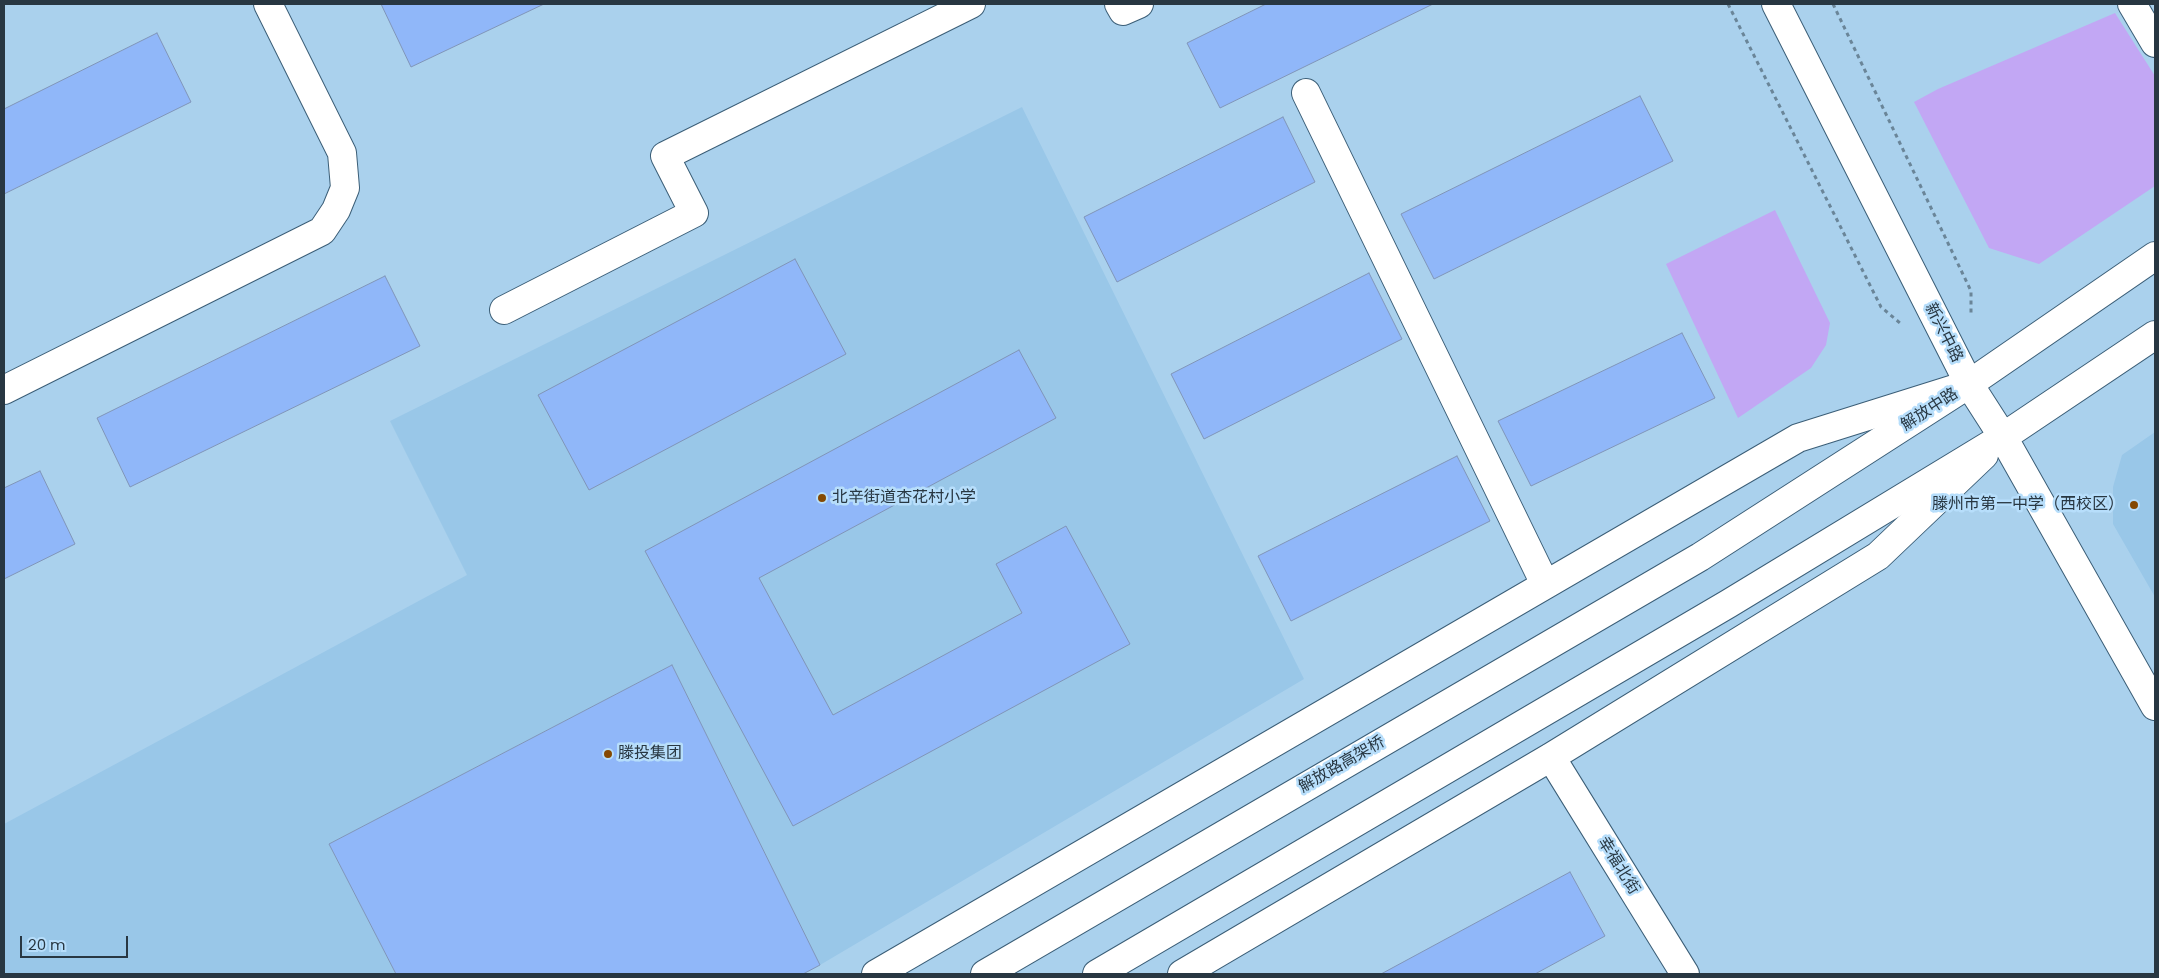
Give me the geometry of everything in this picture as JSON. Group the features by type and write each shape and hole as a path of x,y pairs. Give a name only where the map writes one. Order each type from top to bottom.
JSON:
{"main road":[{"path":"4,390 322,231 336,210 345,188 342,153 268,4"},
{"path":"504,310 694,213 665,156 971,4"},
{"path":"1119,4 1123,11 1139,4"},
{"name":"新兴中路","path":"1776,4 1969,384 2003,437 2155,706"},
{"path":"2132,4 2155,42"},
{"path":"1306,93 1545,584"},
{"name":"解放中路","path":"1700,557 1969,384 2155,256"},
{"path":"1097,974 1728,604 2003,437 2155,335"},
{"path":"876,974 1798,438 1969,384"},
{"path":"1182,974 1550,757 1878,556 2003,437"},
{"name":"解放路高架桥","path":"985,974 1700,557"},
{"name":"幸福北街","path":"1550,757 1685,974"}],"path":[{"path":"1728,4 1881,307 1903,326"},
{"path":"1833,4 1971,291 1971,319"}],"shaded area":[{"path":"2115,13 2155,76 2155,186 2039,264 1989,248 1914,102 1938,89"},
{"name":"北辛街道杏花村小学","path":"1022,107 1304,679 820,965 672,665 329,844 396,974 4,974 4,824 467,575 390,421"},
{"path":"1775,210 1830,323 1826,345 1811,368 1738,418 1666,264"},
{"name":"滕州市第一中学（西校区）","path":"2155,432 2155,597 2113,524 2113,487 2122,455"}],"building":[{"path":"381,4 544,4 411,67"},
{"path":"1266,4 1433,4 1220,108 1187,43"},
{"path":"157,33 191,102 4,194 4,109"},
{"path":"1640,96 1673,161 1434,279 1401,214"},
{"path":"1283,117 1315,182 1117,282 1084,217"},
{"path":"795,259 846,354 589,490 538,395"},
{"path":"1369,273 1402,339 1204,439 1171,374"},
{"path":"385,276 420,346 130,487 97,418"},
{"path":"1682,333 1715,398 1531,486 1498,421"},
{"path":"1019,350 1056,418 759,578 833,715 1022,613 996,564 1066,526 1130,644 793,826 645,551"},
{"path":"1457,456 1490,521 1291,621 1258,556"},
{"path":"40,471 75,544 4,579 4,488"},
{"name":"滕投集团","path":"672,665 820,965 803,974 396,974 329,844"},
{"path":"1570,872 1605,936 1535,974 1381,974"}],"place":[{"name":"北辛街道杏花村小学","path":"822,498"},
{"name":"滕州市第一中学（西校区）","path":"2134,505"},
{"name":"滕投集团","path":"608,754"}]}
